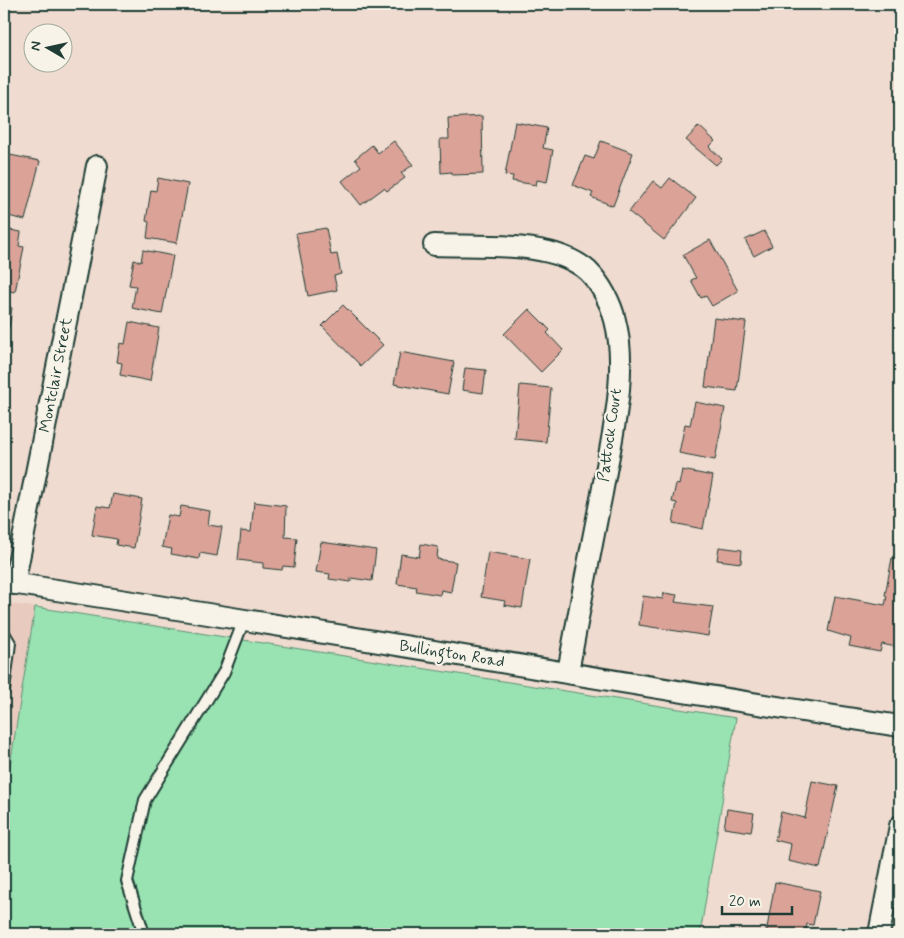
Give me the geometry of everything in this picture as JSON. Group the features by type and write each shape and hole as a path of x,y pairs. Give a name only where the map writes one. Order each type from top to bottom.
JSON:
{"street":[{"name":"Montclair Street","path":"9,583 98,166"},
{"name":"Pattock Court","path":"434,245 536,249 564,256 588,271 606,294 616,321 619,350 618,404 568,672"},
{"name":"Bullington Road","path":"9,583 568,672 747,703 900,726"},
{"path":"879,934 900,826"}],"lane":[{"path":"144,934 127,881 145,800 224,672 244,620"},
{"path":"4,633 10,643 4,689"}],"shaded area":[{"path":"4,603 35,607 4,804"}],"green space":[{"path":"35,607 736,718 700,934 4,934 4,804"}],"building":[{"path":"482,116 483,174 452,175 452,172 441,173 440,139 449,139 448,118"},
{"path":"515,122 547,128 543,148 553,150 547,182 537,180 536,185 512,181 513,176 505,175"},
{"path":"699,126 715,141 709,147 722,159 716,165 686,140"},
{"path":"394,141 413,165 401,173 405,178 387,191 384,188 361,205 342,181 361,166 355,159 372,145 378,153"},
{"path":"601,141 633,153 613,206 591,197 593,193 573,185 585,156 594,159"},
{"path":"5,154 40,161 25,220 4,215"},
{"path":"158,178 188,184 177,243 147,238 149,222 146,221 151,190 156,191"},
{"path":"670,178 696,198 664,240 629,212 653,181 662,188"},
{"path":"326,228 331,255 337,254 341,274 334,276 337,290 308,296 296,233"},
{"path":"4,229 21,232 19,246 24,247 15,292 4,290"},
{"path":"764,231 772,246 754,256 745,240"},
{"path":"710,240 738,291 712,306 706,296 701,298 691,280 696,278 683,255"},
{"path":"143,250 173,256 162,314 132,308 136,286 129,285 134,260 141,262"},
{"path":"343,305 383,345 361,366 322,326"},
{"path":"4,306 12,308 9,327 4,328"},
{"path":"529,309 550,330 547,333 563,350 541,372 504,334"},
{"path":"714,318 746,322 737,391 705,387"},
{"path":"129,322 159,328 150,381 120,375 122,363 117,362 120,343 125,344"},
{"path":"400,352 454,362 448,394 394,384"},
{"path":"465,368 486,370 483,393 462,390"},
{"path":"520,385 551,388 546,442 515,439"},
{"path":"695,402 725,408 715,460 679,453 685,424 690,425"},
{"path":"682,470 713,476 703,529 673,523 677,503 672,502 676,484 679,485"},
{"path":"113,494 142,499 134,548 116,545 117,539 92,535 97,506 110,508"},
{"path":"254,502 286,506 285,537 297,538 294,567 283,566 282,570 263,568 263,563 238,560 241,531 251,532"},
{"path":"181,506 210,511 208,525 222,527 217,556 200,553 199,559 171,554 172,549 162,547 168,515 179,517"},
{"path":"321,542 376,550 372,581 351,578 351,582 329,579 330,574 316,572"},
{"path":"421,544 438,547 437,559 456,562 451,592 441,590 440,595 416,591 417,587 397,584 401,554 419,557"},
{"path":"719,547 742,550 741,563 717,560"},
{"path":"488,552 530,559 522,608 504,605 505,601 481,597"},
{"path":"892,558 900,560 900,648 882,644 880,652 849,646 851,638 828,631 835,596 885,605"},
{"path":"664,593 677,595 675,602 713,607 708,636 639,625 643,596 663,599"},
{"path":"812,781 838,786 820,868 788,861 791,844 775,840 781,812 805,818"},
{"path":"727,809 754,813 751,832 724,828"},
{"path":"775,882 820,891 813,925 807,924 805,934 766,934"}]}
